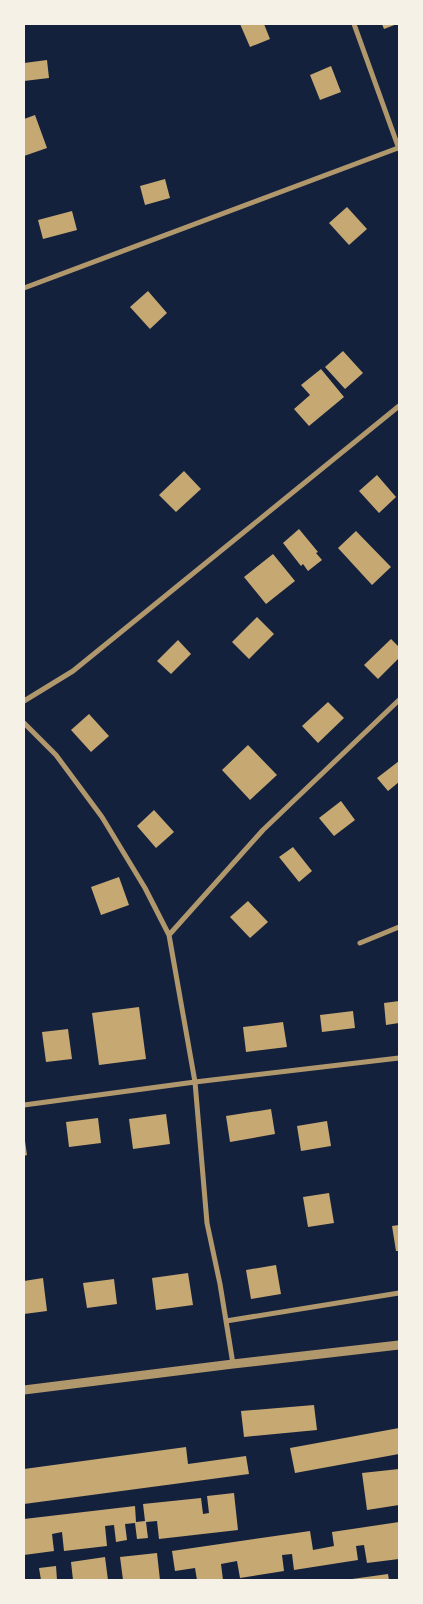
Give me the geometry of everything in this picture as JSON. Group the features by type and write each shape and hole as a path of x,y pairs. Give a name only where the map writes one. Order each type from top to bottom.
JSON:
{"street":[{"path":"24,288 398,149 354,24"},
{"path":"24,701 73,671 399,406"},
{"path":"169,935 263,830 399,700"},
{"path":"24,723 56,755 102,817 145,888 169,935 195,1082 207,1223 233,1364"},
{"path":"360,943 399,927"},
{"path":"24,1105 195,1082 399,1058"},
{"path":"226,1321 399,1293"},
{"path":"24,1390 399,1344"}],"building":[{"path":"240,24 264,24 270,39 250,47"},
{"path":"382,24 397,24 384,29"},
{"path":"47,60 49,78 24,81 24,63"},
{"path":"331,66 341,92 320,100 310,75"},
{"path":"35,115 47,148 24,156 24,119"},
{"path":"165,179 170,198 145,205 140,186"},
{"path":"347,207 367,229 349,245 329,223"},
{"path":"72,211 77,230 43,239 38,220"},
{"path":"148,291 167,313 150,329 130,307"},
{"path":"343,351 363,373 345,389 325,367"},
{"path":"321,369 344,397 309,426 294,409 310,395 301,385"},
{"path":"184,471 201,489 176,512 159,495"},
{"path":"377,475 396,497 379,513 359,491"},
{"path":"299,529 318,552 316,553 322,560 308,571 303,564 301,566 283,543"},
{"path":"356,531 391,567 372,585 338,548"},
{"path":"273,554 295,581 266,604 244,577"},
{"path":"257,617 274,634 249,659 232,642"},
{"path":"391,639 399,647 399,658 378,679 364,665"},
{"path":"178,640 191,654 171,674 157,661"},
{"path":"328,702 344,718 318,743 302,726"},
{"path":"89,714 109,736 91,752 71,730"},
{"path":"248,745 277,775 250,800 222,770"},
{"path":"399,761 399,782 388,791 377,778"},
{"path":"341,801 355,820 334,836 319,818"},
{"path":"154,810 174,832 156,848 137,826"},
{"path":"293,847 312,871 299,882 279,857"},
{"path":"119,877 129,905 101,915 91,887"},
{"path":"248,901 268,922 250,938 230,917"},
{"path":"399,1001 399,1023 386,1025 384,1003"},
{"path":"139,1007 146,1059 99,1065 92,1013"},
{"path":"353,1011 355,1028 322,1032 320,1015"},
{"path":"283,1022 287,1047 246,1052 243,1027"},
{"path":"68,1029 72,1059 46,1062 42,1032"},
{"path":"271,1109 275,1134 230,1142 226,1116"},
{"path":"166,1114 170,1144 133,1149 129,1119"},
{"path":"98,1118 101,1143 69,1147 66,1122"},
{"path":"327,1121 331,1146 301,1151 297,1126"},
{"path":"24,1141 27,1155 24,1156"},
{"path":"329,1193 334,1223 308,1227 303,1197"},
{"path":"399,1225 399,1251 396,1251 392,1226"},
{"path":"276,1265 281,1294 251,1299 246,1270"},
{"path":"188,1273 193,1305 156,1310 152,1278"},
{"path":"43,1278 47,1311 24,1314 24,1281"},
{"path":"114,1279 117,1304 87,1308 83,1283"},
{"path":"314,1405 317,1430 244,1437 241,1411"},
{"path":"399,1428 399,1454 295,1473 290,1448"},
{"path":"186,1447 188,1464 246,1456 249,1474 24,1504 24,1469"},
{"path":"399,1469 399,1505 367,1510 362,1473"},
{"path":"234,1493 238,1530 159,1539 157,1521 146,1522 148,1538 137,1539 135,1523 125,1524 127,1540 116,1542 114,1525 105,1526 107,1546 64,1551 62,1532 52,1534 54,1551 24,1555 24,1519 135,1506 136,1522 145,1521 143,1504 201,1498 203,1514 209,1513 207,1496"},
{"path":"399,1522 399,1559 367,1563 364,1545 356,1546 358,1560 294,1570 292,1554 282,1555 284,1571 240,1578 237,1561 221,1564 223,1580 197,1580 195,1568 175,1571 172,1551 310,1531 313,1550 334,1546 332,1532"},
{"path":"157,1553 160,1580 123,1580 120,1557"},
{"path":"105,1557 108,1580 73,1580 71,1562"},
{"path":"56,1566 57,1580 41,1580 39,1568"},
{"path":"388,1574 389,1580 352,1580 352,1579"}]}
